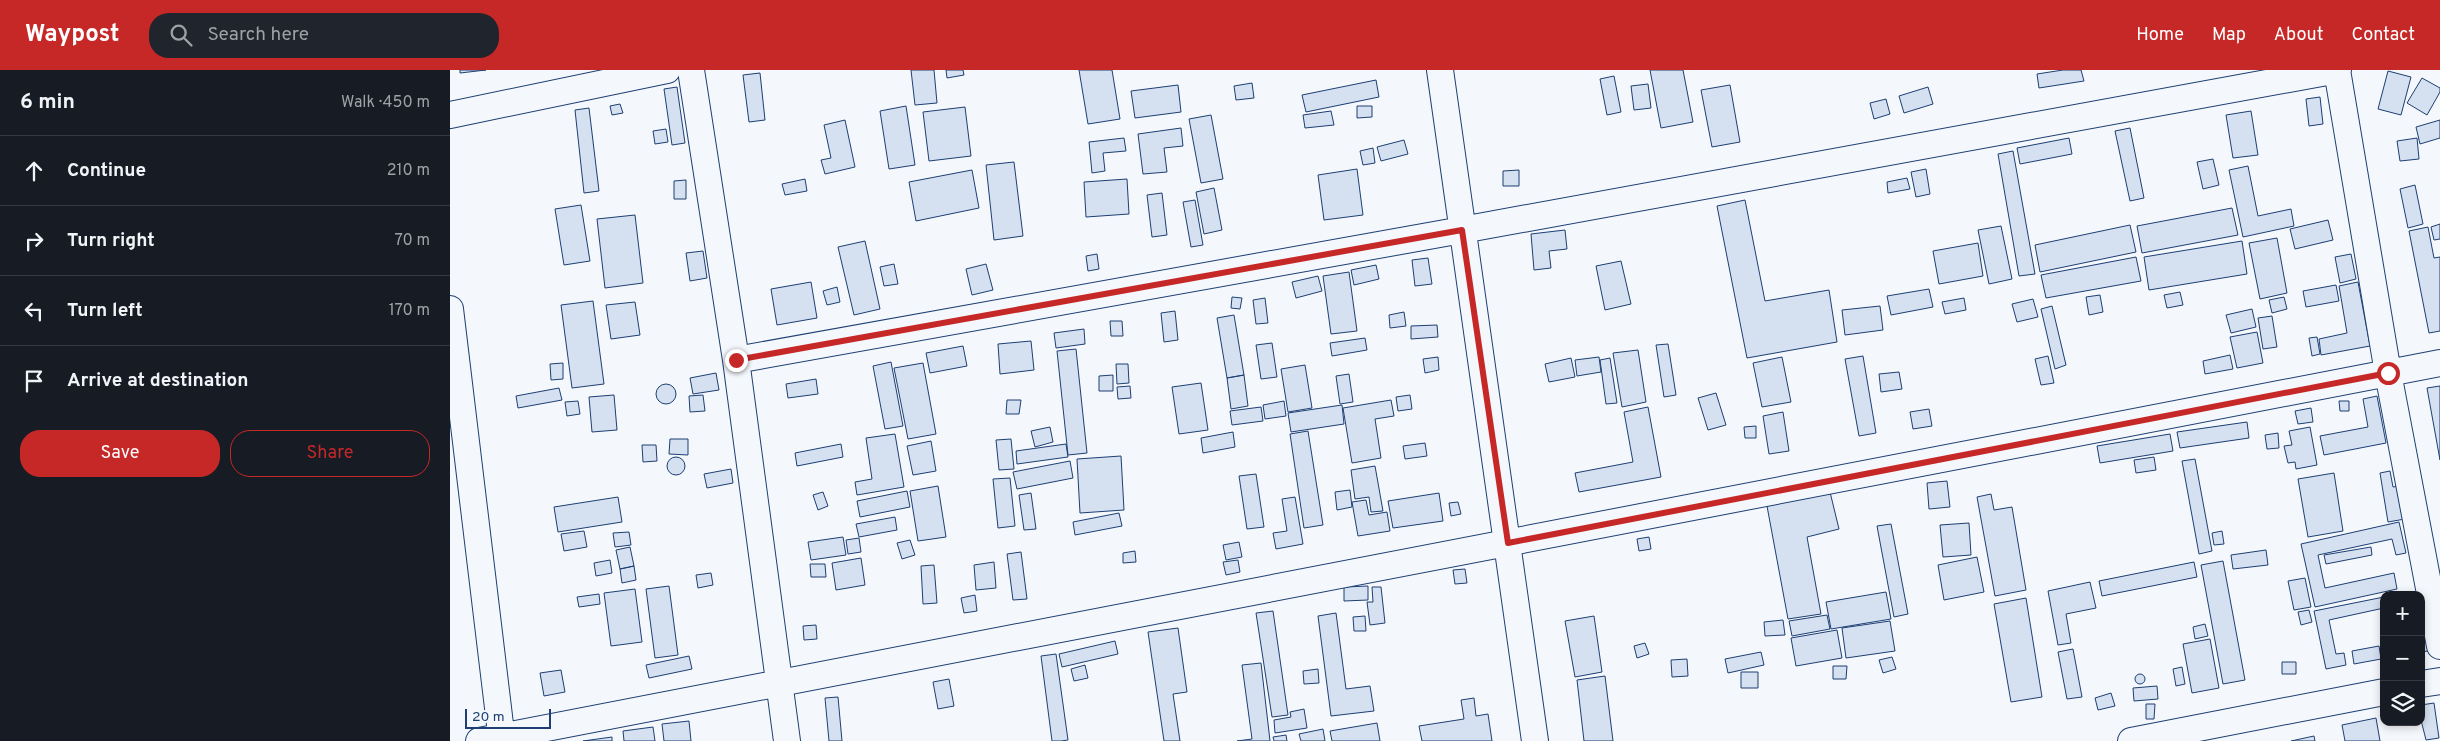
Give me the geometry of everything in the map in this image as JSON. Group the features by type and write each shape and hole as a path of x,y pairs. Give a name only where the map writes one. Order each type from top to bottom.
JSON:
{"street":[{"path":"450,115 667,70"},
{"path":"691,70 736,360 788,741"},
{"path":"1440,70 1536,741"},
{"path":"736,360 2337,71 2388,373 2440,646"},
{"path":"450,309 494,740 779,683 2440,363"},
{"path":"2425,683 2440,681"},
{"path":"2131,741 2380,693"}],"building":[{"path":"460,70 486,70 460,73"},
{"path":"911,70 934,70 937,103 915,105"},
{"path":"946,70 963,70 964,75 947,78"},
{"path":"1079,70 1112,70 1120,119 1088,124"},
{"path":"1650,70 1683,70 1693,122 1661,128"},
{"path":"2063,70 2081,70 2084,81 2039,88 2037,74"},
{"path":"2388,71 2411,77 2401,115 2378,109"},
{"path":"760,73 765,120 749,122 743,75"},
{"path":"1614,76 1621,112 1607,115 1600,79"},
{"path":"2422,78 2440,88 2440,92 2427,115 2407,103"},
{"path":"1376,80 1379,97 1306,112 1302,95"},
{"path":"1252,83 1254,98 1236,100 1234,86"},
{"path":"1648,84 1651,108 1634,110 1631,86"},
{"path":"1178,85 1181,112 1135,118 1131,91"},
{"path":"1730,85 1740,142 1712,147 1701,90"},
{"path":"677,87 685,143 672,145 664,89"},
{"path":"1928,87 1933,104 1904,113 1899,96"},
{"path":"2320,97 2323,124 2309,126 2306,99"},
{"path":"1886,99 1890,114 1874,119 1870,103"},
{"path":"620,104 623,113 612,115 610,106"},
{"path":"906,106 915,165 889,169 880,111"},
{"path":"1357,106 1372,106 1372,117 1357,118"},
{"path":"965,107 971,156 929,161 923,112"},
{"path":"589,108 599,191 584,193 575,110"},
{"path":"1331,111 1334,125 1305,128 1303,115"},
{"path":"2251,111 2258,155 2233,158 2226,115"},
{"path":"1211,115 1223,179 1201,183 1189,119"},
{"path":"845,120 855,167 825,174 821,160 831,158 824,125"},
{"path":"2440,120 2440,138 2420,144 2416,127"},
{"path":"1181,128 1183,146 1164,148 1167,172 1143,174 1138,134"},
{"path":"2130,128 2144,198 2130,201 2115,131"},
{"path":"666,129 668,142 655,144 653,131"},
{"path":"1124,138 1126,151 1103,153 1105,171 1092,173 1089,142"},
{"path":"2069,138 2072,154 2020,164 2017,148"},
{"path":"2417,138 2419,159 2400,161 2397,141"},
{"path":"1404,140 1408,154 1381,161 1377,147"},
{"path":"1373,148 1375,163 1363,165 1360,151"},
{"path":"2013,151 2035,274 2019,276 1998,154"},
{"path":"2213,159 2219,185 2203,189 2197,162"},
{"path":"1014,162 1023,236 994,240 986,165"},
{"path":"2248,166 2258,216 2291,209 2294,226 2243,237 2229,170"},
{"path":"1357,169 1363,215 1324,220 1318,175"},
{"path":"1926,169 1930,194 1916,197 1911,172"},
{"path":"972,170 979,208 916,221 909,182"},
{"path":"1519,170 1519,186 1503,186 1503,171"},
{"path":"1907,178 1910,189 1888,193 1887,182"},
{"path":"805,179 807,191 785,195 782,184"},
{"path":"1127,179 1129,214 1086,217 1084,182"},
{"path":"686,180 686,199 674,199 674,181"},
{"path":"2415,185 2423,224 2408,228 2400,189"},
{"path":"1214,188 1222,230 1204,234 1196,192"},
{"path":"1162,193 1167,235 1152,237 1147,195"},
{"path":"1195,200 1203,245 1191,247 1183,202"},
{"path":"1745,200 1765,301 1829,290 1837,342 1747,358 1717,206"},
{"path":"581,205 590,261 564,265 555,209"},
{"path":"2232,208 2238,235 2142,253 2137,226"},
{"path":"635,215 643,283 605,288 597,219"},
{"path":"2328,220 2333,240 2295,249 2290,229"},
{"path":"2440,224 2440,239 2434,240 2431,227"},
{"path":"2130,225 2136,252 2040,272 2035,245"},
{"path":"2001,226 2012,279 1989,284 1978,230"},
{"path":"2428,227 2434,258 2440,257 2440,331 2429,333 2409,231"},
{"path":"1565,230 1567,249 1549,251 1551,268 1534,270 1531,234"},
{"path":"2277,238 2287,293 2260,299 2249,243"},
{"path":"865,241 880,309 854,315 838,247"},
{"path":"2242,241 2247,274 2149,290 2144,257"},
{"path":"1978,243 1983,276 1939,284 1933,251"},
{"path":"703,251 707,278 690,281 686,253"},
{"path":"1097,254 1099,269 1088,271 1086,256"},
{"path":"2351,254 2356,279 2340,283 2335,257"},
{"path":"2136,257 2141,281 2046,298 2041,275"},
{"path":"1428,258 1432,284 1415,286 1412,260"},
{"path":"1621,261 1631,304 1605,310 1596,266"},
{"path":"894,264 898,284 884,286 880,267"},
{"path":"986,264 993,290 972,295 966,269"},
{"path":"1376,265 1379,279 1354,285 1351,270"},
{"path":"1349,272 1357,331 1331,334 1323,276"},
{"path":"1318,276 1322,291 1296,298 1292,282"},
{"path":"811,282 817,318 777,325 771,289"},
{"path":"2358,282 2370,346 2321,355 2319,339 2347,333 2339,286"},
{"path":"2336,285 2339,301 2306,307 2303,291"},
{"path":"837,287 840,302 827,305 823,291"},
{"path":"1929,289 1933,307 1891,315 1887,296"},
{"path":"2180,292 2183,305 2167,308 2164,295"},
{"path":"2100,295 2103,312 2089,315 2086,297"},
{"path":"1232,297 1242,298 1240,309 1231,308"},
{"path":"2284,297 2287,309 2272,313 2269,300"},
{"path":"1265,298 1268,323 1256,324 1253,300"},
{"path":"1964,298 1966,310 1945,314 1942,302"},
{"path":"2033,299 2038,317 2017,322 2012,304"},
{"path":"593,301 604,384 572,388 561,305"},
{"path":"635,302 640,335 611,339 606,305"},
{"path":"1880,306 1883,330 1845,335 1842,310"},
{"path":"2052,306 2066,365 2055,369 2041,309"},
{"path":"2252,309 2256,327 2231,333 2226,315"},
{"path":"1175,311 1178,340 1164,342 1161,313"},
{"path":"1404,312 1406,326 1390,328 1389,315"},
{"path":"1234,315 1244,375 1227,378 1217,318"},
{"path":"2272,316 2277,347 2263,349 2258,318"},
{"path":"1110,321 1122,321 1123,336 1111,336"},
{"path":"1437,325 1438,337 1411,339 1411,326"},
{"path":"1084,329 1085,344 1056,348 1054,333"},
{"path":"2257,332 2263,363 2237,368 2230,337"},
{"path":"2317,337 2320,354 2312,356 2309,338"},
{"path":"1365,338 1367,350 1332,356 1330,343"},
{"path":"1031,341 1034,370 1000,374 998,344"},
{"path":"1272,343 1277,377 1261,379 1256,345"},
{"path":"1668,344 1676,395 1664,397 1656,345"},
{"path":"963,346 967,366 930,373 926,353"},
{"path":"1076,349 1087,453 1068,455 1057,351"},
{"path":"1638,350 1646,402 1622,407 1613,353"},
{"path":"2230,355 2233,369 2205,374 2203,361"},
{"path":"1863,356 1876,433 1859,436 1845,359"},
{"path":"2048,356 2054,383 2041,385 2035,359"},
{"path":"1438,357 1439,370 1425,373 1423,359"},
{"path":"1599,357 1601,372 1577,376 1575,360"},
{"path":"1782,357 1791,402 1762,407 1753,363"},
{"path":"1571,358 1575,377 1549,382 1545,364"},
{"path":"1610,358 1617,403 1606,404 1600,360"},
{"path":"891,362 903,426 885,429 873,366"},
{"path":"563,363 563,379 551,380 550,364"},
{"path":"923,363 936,434 908,439 894,368"},
{"path":"1116,364 1128,364 1129,383 1117,384"},
{"path":"1305,365 1312,408 1288,412 1281,369"},
{"path":"1899,372 1902,389 1881,392 1879,374"},
{"path":"716,373 719,390 693,394 690,378"},
{"path":"1349,374 1353,402 1340,404 1336,376"},
{"path":"1113,375 1113,391 1099,391 1099,376"},
{"path":"1244,375 1248,406 1231,409 1227,378"},
{"path":"816,379 818,394 788,398 786,384"},
{"path":"1201,383 1208,430 1179,434 1172,387"},
{"path":"666,384 673,387 676,394 673,401 666,404 659,401 656,394 659,387"},
{"path":"1130,386 1131,398 1118,399 1117,387"},
{"path":"2440,386 2440,460 2427,388"},
{"path":"559,388 562,400 518,408 516,396"},
{"path":"1716,393 1726,425 1708,430 1698,398"},
{"path":"614,395 617,430 592,432 589,397"},
{"path":"703,395 705,411 690,412 689,396"},
{"path":"1410,395 1412,409 1398,411 1396,397"},
{"path":"2377,396 2386,443 2324,455 2320,436 2368,427 2363,399"},
{"path":"1007,400 1021,400 1019,414 1006,414"},
{"path":"1391,400 1394,416 1375,419 1381,458 1352,463 1343,408"},
{"path":"578,401 580,414 567,416 565,402"},
{"path":"1284,401 1286,416 1265,419 1263,405"},
{"path":"2339,401 2349,401 2349,411 2340,411"},
{"path":"1342,405 1344,424 1291,432 1288,413"},
{"path":"1261,407 1263,421 1232,425 1230,411"},
{"path":"1648,407 1661,477 1579,492 1575,473 1633,462 1624,412"},
{"path":"2311,408 2313,422 2298,424 2295,411"},
{"path":"1929,409 1932,426 1913,429 1910,412"},
{"path":"1783,412 1789,451 1769,454 1763,416"},
{"path":"2247,422 2249,438 2180,448 2177,432"},
{"path":"1756,426 1756,438 1745,438 1744,427"},
{"path":"1050,427 1053,442 1035,447 1031,431"},
{"path":"2310,427 2317,465 2296,469 2295,462 2288,463 2284,446 2292,445 2289,431"},
{"path":"1308,431 1323,525 1304,528 1290,434"},
{"path":"1233,432 1235,447 1203,453 1201,438"},
{"path":"2278,433 2279,448 2267,449 2265,435"},
{"path":"895,434 904,487 857,495 855,482 872,479 866,438"},
{"path":"2170,434 2173,451 2100,463 2097,446"},
{"path":"670,439 688,439 688,455 669,454"},
{"path":"1011,439 1014,469 999,470 996,440"},
{"path":"931,441 936,471 913,475 907,446"},
{"path":"1425,443 1427,456 1405,459 1403,446"},
{"path":"841,444 843,457 797,466 795,453"},
{"path":"1066,444 1068,457 1017,464 1016,451"},
{"path":"642,445 656,445 657,461 643,462"},
{"path":"1121,456 1124,510 1080,513 1077,459"},
{"path":"676,457 682,460 685,466 682,472 676,475 670,472 667,466 670,460"},
{"path":"2154,457 2156,470 2136,473 2134,460"},
{"path":"2195,459 2212,551 2199,554 2182,461"},
{"path":"1070,461 1073,478 1017,489 1013,472"},
{"path":"1375,466 1383,511 1371,512 1369,497 1355,499 1351,470"},
{"path":"731,469 733,483 707,488 704,474"},
{"path":"2390,471 2393,487 2399,486 2405,519 2388,522 2380,473"},
{"path":"2334,473 2343,531 2308,537 2298,479"},
{"path":"1256,474 1264,527 1247,529 1239,476"},
{"path":"1010,478 1015,526 998,528 993,479"},
{"path":"1947,481 1950,507 1929,509 1927,483"},
{"path":"938,486 946,537 918,541 910,491"},
{"path":"1350,490 1352,507 1337,510 1335,492"},
{"path":"907,491 910,507 860,517 857,501"},
{"path":"823,492 828,506 818,510 813,495"},
{"path":"1830,492 1839,529 1807,537 1821,614 1788,619 1767,506"},
{"path":"1031,493 1036,529 1024,530 1019,495"},
{"path":"1439,493 1443,521 1393,528 1388,501"},
{"path":"1991,494 1994,510 2012,507 2026,590 1995,596 1977,497"},
{"path":"618,497 622,522 558,532 554,507"},
{"path":"1295,497 1303,544 1276,549 1273,533 1287,531 1282,499"},
{"path":"1366,500 1369,515 1387,512 1390,531 1358,536 1352,502"},
{"path":"1458,502 1461,514 1451,516 1449,503"},
{"path":"1119,513 1122,526 1075,535 1073,522"},
{"path":"895,517 897,530 859,537 856,524"},
{"path":"2399,522 2406,553 2396,555 2392,539 2318,555 2325,588 2394,573 2397,589 2380,591 2380,593 2315,607 2301,544"},
{"path":"1969,523 1971,555 1943,557 1940,525"},
{"path":"1891,524 1908,614 1894,617 1877,526"},
{"path":"584,531 587,547 564,551 561,534"},
{"path":"2222,531 2224,544 2214,545 2212,533"},
{"path":"629,532 631,545 615,547 613,533"},
{"path":"843,537 846,555 811,560 808,542"},
{"path":"1649,537 1651,549 1639,551 1637,539"},
{"path":"859,538 861,552 848,554 846,540"},
{"path":"910,540 915,555 902,559 897,543"},
{"path":"1239,542 1242,557 1226,560 1223,545"},
{"path":"630,547 634,566 620,569 616,550"},
{"path":"2371,547 2372,555 2326,564 2324,555"},
{"path":"2266,550 2268,565 2233,569 2231,555"},
{"path":"1135,551 1136,562 1123,563 1123,553"},
{"path":"1021,552 1027,599 1013,600 1007,554"},
{"path":"1977,557 1984,592 1944,600 1938,565"},
{"path":"861,558 865,585 836,590 832,563"},
{"path":"610,560 612,573 596,576 594,563"},
{"path":"1238,560 1240,572 1226,575 1223,562"},
{"path":"2223,561 2245,680 2223,684 2201,565"},
{"path":"994,562 996,588 976,590 974,565"},
{"path":"2194,562 2197,577 2102,596 2099,581"},
{"path":"810,564 825,564 826,577 811,577"},
{"path":"934,565 937,603 923,604 921,566"},
{"path":"634,566 636,580 622,583 620,569"},
{"path":"1465,569 1467,583 1455,584 1453,570"},
{"path":"711,573 713,585 698,588 696,575"},
{"path":"2305,578 2311,607 2294,610 2288,581"},
{"path":"2090,582 2096,608 2066,614 2071,643 2058,645 2048,591"},
{"path":"669,586 678,655 655,658 646,589"},
{"path":"1368,586 1368,600 1344,601 1344,587"},
{"path":"1372,587 1381,587 1385,623 1370,625 1367,602 1373,602"},
{"path":"635,589 642,642 611,646 604,593"},
{"path":"1886,592 1891,619 1831,629 1826,602"},
{"path":"599,594 600,604 579,607 577,597"},
{"path":"975,595 977,611 964,613 961,598"},
{"path":"2026,598 2042,697 2011,702 1994,604"},
{"path":"2380,598 2380,609 2329,620 2336,654 2344,653 2346,665 2326,669 2314,611"},
{"path":"2309,610 2312,622 2301,625 2298,612"},
{"path":"1273,611 1288,715 1272,717 1256,613"},
{"path":"1336,613 1346,689 1370,686 1374,711 1331,716 1318,616"},
{"path":"1827,615 1830,629 1792,636 1789,621"},
{"path":"1365,616 1366,631 1354,631 1353,617"},
{"path":"1594,616 1602,672 1575,677 1565,621"},
{"path":"1783,620 1785,635 1765,636 1764,622"},
{"path":"1890,621 1895,651 1846,658 1842,628"},
{"path":"2205,624 2208,636 2195,639 2193,627"},
{"path":"816,625 817,639 804,640 803,626"},
{"path":"1178,628 1187,692 1173,694 1180,741 1164,741 1148,632"},
{"path":"1837,630 1842,658 1796,666 1791,638"},
{"path":"2425,635 2428,651 2425,651"},
{"path":"2210,639 2219,688 2192,693 2183,644"},
{"path":"1115,641 1118,654 1062,667 1059,654"},
{"path":"1645,643 1649,654 1637,658 1634,646"},
{"path":"2379,646 2380,659 2354,664 2352,651"},
{"path":"2073,649 2082,697 2067,699 2058,652"},
{"path":"1761,652 1764,665 1728,673 1725,659"},
{"path":"1056,654 1068,740 1061,741 1052,741 1041,656"},
{"path":"689,656 692,669 649,678 646,665"},
{"path":"1892,657 1896,669 1883,673 1879,660"},
{"path":"1687,659 1688,676 1672,677 1671,660"},
{"path":"2282,662 2296,662 2296,674 2282,674"},
{"path":"1261,663 1270,741 1237,741 1252,739 1242,665"},
{"path":"1085,665 1088,678 1074,681 1071,669"},
{"path":"1833,666 1847,666 1846,679 1833,679"},
{"path":"2182,667 2185,684 2176,686 2173,669"},
{"path":"1318,669 1319,683 1304,684 1303,671"},
{"path":"561,670 565,692 544,696 540,673"},
{"path":"1741,672 1758,672 1758,688 1741,688"},
{"path":"2138,674 2142,674 2145,679 2144,683 2138,684 2135,681 2135,677"},
{"path":"1605,676 1613,741 1584,741 1577,680"},
{"path":"949,679 954,706 938,709 933,682"},
{"path":"2157,686 2158,699 2134,701 2133,688"},
{"path":"2111,693 2115,706 2098,710 2095,698"},
{"path":"838,697 842,741 829,741 825,698"},
{"path":"1474,698 1476,716 1488,714 1492,741 1422,741 1419,726 1464,719 1461,700"},
{"path":"2434,703 2439,738 2426,740 2422,726 2425,726 2425,704"},
{"path":"2146,704 2155,704 2154,719 2146,719"},
{"path":"1304,709 1307,728 1275,733 1274,720 1291,717 1290,712"},
{"path":"2376,718 2380,741 2345,741 2342,725"},
{"path":"689,721 691,741 664,741 662,724"},
{"path":"1377,723 1380,741 1332,741 1330,731"},
{"path":"653,727 655,741 624,741 623,731"},
{"path":"1323,729 1325,741 1301,741 1299,734"},
{"path":"1286,735 1287,741 1274,741 1273,737"},
{"path":"2314,736 2315,741 2291,741"},
{"path":"612,737 612,741 583,741"}],"route":[{"path":"736,360 1462,230 1508,543 2388,373"}]}
